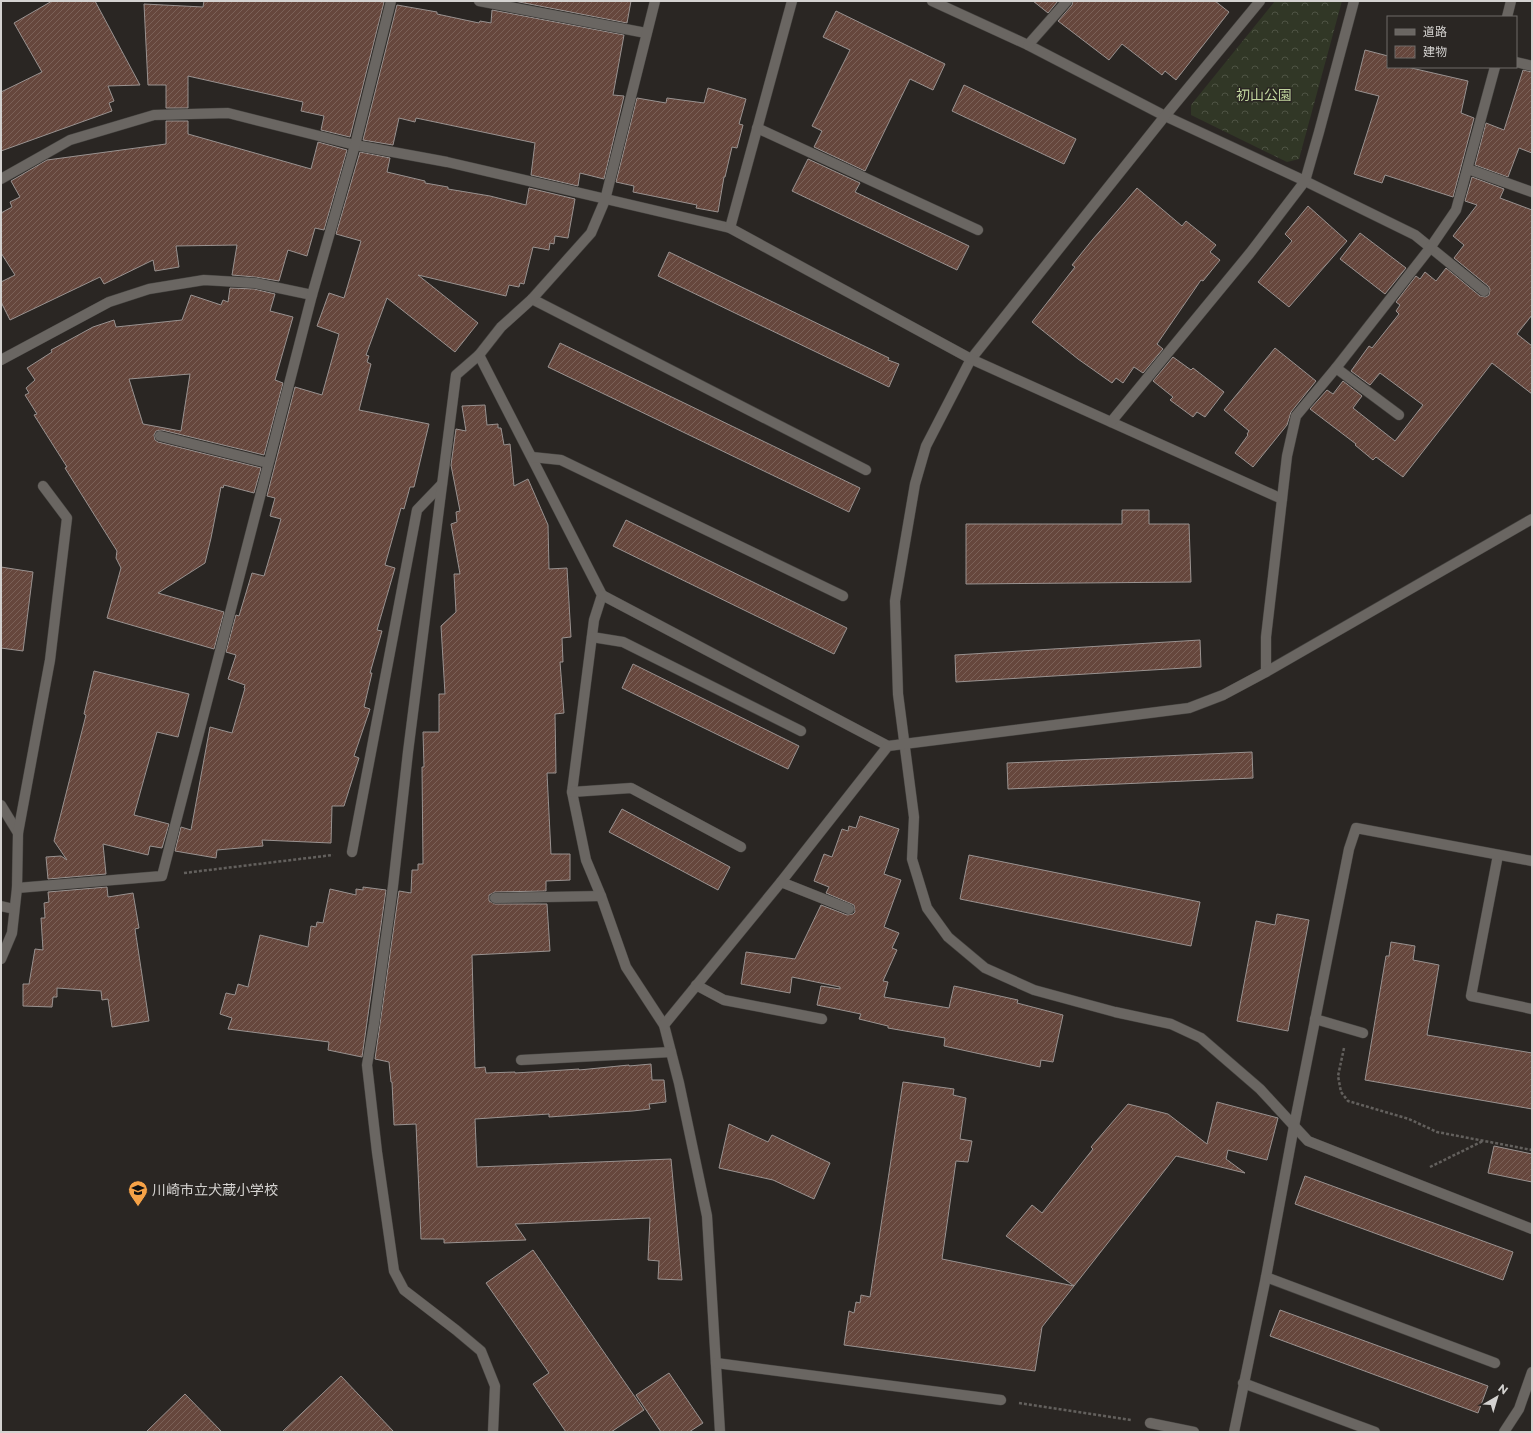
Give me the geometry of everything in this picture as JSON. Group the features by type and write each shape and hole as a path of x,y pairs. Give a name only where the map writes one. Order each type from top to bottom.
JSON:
{"street":[{"path":"17,888 162,876 312,294 355,145 391,1"},
{"path":"479,1 646,33"},
{"path":"493,1432 495,1386 481,1351 404,1290 394,1271 377,1152 367,1065 393,886 408,752 456,375 479,355 501,327 532,299 591,233 605,200 655,1"},
{"path":"730,228 792,1"},
{"path":"932,1 1028,45 1165,116 1415,235 1484,291"},
{"path":"1028,45 1067,1"},
{"path":"1260,1 1165,116 971,359 926,446 915,484 904,541 895,601 898,694 914,817 912,859 927,908 948,937 985,968 1034,990 1115,1012 1171,1024 1201,1038 1260,1089 1308,1141 1532,1229"},
{"path":"1112,422 1250,253 1304,181 1319,132 1354,1"},
{"path":"1507,16 1511,1"},
{"path":"1517,62 1532,66"},
{"path":"1266,672 1266,637 1287,456 1296,416 1336,368 1430,248 1456,210 1496,68"},
{"path":"1,179 70,140 154,115 228,113 355,145 447,162 730,228 971,359 1282,499"},
{"path":"757,128 978,230"},
{"path":"1468,169 1532,192"},
{"path":"1,360 109,302 148,289 204,280 255,283 312,294"},
{"path":"532,299 866,470"},
{"path":"479,355 602,596 888,746 1189,708 1223,695 1266,672 1532,519"},
{"path":"1336,368 1399,415"},
{"path":"160,436 268,463"},
{"path":"532,457 561,460 843,596"},
{"path":"352,852 417,510 442,484"},
{"path":"1,959 12,933 17,888 18,833 50,660 67,518 43,486"},
{"path":"602,596 594,620 572,792 586,860 601,896 626,967 664,1025 679,1083 707,1216 720,1432"},
{"path":"592,637 623,642 801,731"},
{"path":"664,1025 781,882 888,746"},
{"path":"572,792 631,788 741,847"},
{"path":"1,805 18,833"},
{"path":"1234,1432 1266,1277 1294,1126 1349,849 1356,828 1532,861"},
{"path":"1498,855 1471,996 1532,1009"},
{"path":"781,882 849,909"},
{"path":"495,898 601,896"},
{"path":"1,906 14,909"},
{"path":"696,985 724,1000 822,1019"},
{"path":"1315,1019 1363,1033"},
{"path":"521,1060 671,1052"},
{"path":"1266,1277 1495,1363"},
{"path":"716,1363 1001,1400"},
{"path":"1504,1432 1520,1409 1532,1376"},
{"path":"1243,1383 1374,1432"},
{"path":"1150,1422 1194,1432"}],"path":[{"path":"162,876 352,852"},
{"path":"1348,1028 1338,1076 1341,1092 1348,1101 1409,1119 1437,1132 1532,1150"},
{"path":"1429,1168 1483,1141"},
{"path":"1001,1400 1150,1422"}],"green space":[{"name":"初山公園","path":"1275,1 1342,1 1299,159 1287,162 1191,115 1191,105"}],"building":[{"path":"52,1 95,1 140,85 108,86 114,101 109,103 112,111 1,151 1,92 42,72 14,23"},
{"path":"204,1 384,2 350,137 321,130 324,116 301,111 303,102 188,76 188,108 166,108 166,85 148,85 144,4 203,7"},
{"path":"514,1 631,1 627,23"},
{"path":"1033,1 1058,1 1048,13"},
{"path":"1073,1 1215,1 1229,12 1176,80 1165,71 1162,75 1122,44 1109,60 1058,21 1072,5"},
{"path":"397,5 437,12 437,14 479,23 480,21 491,23 492,10 624,35 613,95 624,96 604,179 580,173 578,186 531,175 535,143 416,118 415,122 399,118 393,145 363,140"},
{"path":"836,11 945,64 933,90 910,79 865,171 814,147 822,131 812,126 850,50 823,37"},
{"path":"1365,50 1387,56 1387,68 1411,68 1468,81 1461,113 1474,118 1453,197 1385,175 1382,183 1354,174 1379,96 1355,90"},
{"path":"1523,70 1532,72 1532,153 1519,148 1508,177 1475,165 1486,123 1504,130"},
{"path":"964,85 1076,139 1064,164 952,111"},
{"path":"708,88 746,99 739,124 743,125 737,148 732,147 724,177 718,212 696,208 697,205 633,192 634,186 616,182 637,98 666,103 667,98 704,103"},
{"path":"166,121 188,121 188,134 311,169 318,142 347,150 324,230 315,228 307,256 288,250 279,281 232,275 237,245 176,246 179,267 155,271 153,260 104,284 100,277 10,320 1,302 1,282 15,275 1,253 1,213 12,207 10,202 20,197 11,181 47,160 166,144"},
{"path":"360,152 390,158 387,172 425,181 425,183 448,187 448,189 490,196 526,205 529,188 575,199 568,238 555,236 554,244 550,243 549,250 533,247 524,284 520,283 519,287 509,285 506,296 418,275 478,323 455,352 387,298 366,355 369,356 367,362 371,364 359,410 429,424 414,487 410,487 404,509 401,508 385,565 395,568 377,630 382,631 370,673 372,673 364,707 370,709 354,756 359,758 344,806 332,806 331,843 262,840 263,846 217,850 216,858 175,851 181,827 191,830 210,727 232,733 245,688 245,685 228,679 236,655 226,652 236,615 239,616 252,573 264,576 281,519 270,516 275,498 267,496 295,387 322,395 339,334 317,326 329,293 344,298 361,241 336,234"},
{"path":"808,159 860,183 855,192 969,246 957,270 792,191"},
{"path":"1472,177 1504,189 1500,198 1532,210 1532,315 1517,334 1532,346 1532,394 1492,363 1403,477 1376,457 1373,460 1355,445 1356,444 1310,409 1327,390 1333,394 1343,381 1362,396 1353,408 1395,441 1423,405 1380,373 1370,385 1351,371 1369,346 1372,348 1399,314 1396,311 1400,305 1396,302 1416,276 1420,279 1425,272 1436,281 1446,268 1480,296 1486,297 1489,295 1490,289 1488,286 1454,258 1464,245 1453,236 1477,205 1465,201"},
{"path":"1137,188 1182,226 1186,221 1216,245 1210,252 1220,260 1203,281 1201,280 1157,344 1163,349 1143,373 1134,367 1123,383 1116,378 1112,383 1078,359 1032,322 1075,267 1072,265"},
{"path":"1308,206 1347,241 1289,307 1258,282 1292,241 1285,234"},
{"path":"1360,233 1406,268 1385,294 1340,259"},
{"path":"669,252 889,358 888,360 899,364 889,387 658,276"},
{"path":"230,288 254,289 275,294 270,311 293,317 275,380 283,383 264,455 162,430 156,431 154,435 155,440 158,442 261,468 254,493 224,485 223,488 221,487 205,563 158,593 224,612 214,649 107,618 121,568 116,558 117,551 65,468 67,467 34,415 37,414 25,395 29,393 26,388 35,380 27,368 52,352 51,350 93,327 114,320 116,327 182,320 191,295 221,305 223,300 228,302","holes":["190,374 181,431 143,424 129,379"]},
{"path":"560,343 860,488 849,512 548,367"},
{"path":"1275,348 1316,381 1291,412 1287,425 1253,467 1235,453 1248,435 1247,434 1249,431 1224,410"},
{"path":"1173,357 1191,370 1193,368 1224,392 1205,417 1197,412 1193,417 1170,400 1173,397 1153,381"},
{"path":"485,405 487,425 498,424 498,428 501,428 504,445 510,444 514,486 528,479 548,525 549,569 567,568 571,637 562,638 563,662 560,662 564,713 555,714 556,773 547,773 551,854 570,854 570,880 546,881 546,891 495,892 489,895 489,901 495,904 547,904 550,951 472,955 475,1068 485,1067 486,1073 515,1073 579,1070 651,1064 652,1080 664,1080 666,1102 649,1104 650,1109 633,1111 549,1117 549,1114 475,1119 477,1167 671,1159 682,1280 658,1279 659,1261 648,1260 650,1218 515,1224 526,1240 444,1243 444,1239 421,1239 416,1124 394,1125 392,1082 389,1062 375,1059 399,891 411,893 412,870 418,870 418,864 423,864 423,732 439,732 439,694 445,694 441,626 456,612 454,574 460,574 451,524 457,522 456,512 460,511 451,465 456,429 466,431 462,406"},
{"path":"1122,510 1149,510 1149,524 1189,524 1191,582 966,584 966,524 1122,524"},
{"path":"626,520 847,628 834,654 613,546"},
{"path":"1,567 33,572 23,651 1,648"},
{"path":"1200,640 1201,667 956,682 955,655"},
{"path":"633,664 799,746 788,769 622,688"},
{"path":"94,671 189,694 178,737 157,732 134,815 169,824 162,848 150,846 148,855 103,844 106,874 48,879 46,857 61,856 67,860 54,841 86,715 84,714"},
{"path":"1252,752 1253,778 1008,789 1007,763"},
{"path":"622,809 730,867 718,890 609,832"},
{"path":"860,816 899,829 884,874 901,880 884,927 899,933 892,948 897,950 883,981 888,982 884,997 949,1008 954,986 1018,1000 1017,1003 1063,1015 1053,1062 1041,1060 1040,1067 944,1046 945,1038 888,1028 888,1026 859,1019 861,1014 817,1005 821,986 840,989 840,987 792,977 790,993 741,984 746,952 795,959 821,905 847,915 855,912 854,905 826,893 829,887 814,881 824,854 832,857 842,829 848,831 849,826 856,828"},
{"path":"969,855 1200,902 1191,946 960,899"},
{"path":"107,887 108,897 133,893 139,928 135,929 149,1021 112,1027 108,999 102,1000 101,991 57,988 57,997 53,997 52,1007 23,1006 23,984 29,984 35,949 43,950 41,918 45,918 44,903 49,902 48,892"},
{"path":"363,887 386,890 362,1057 328,1050 329,1042 228,1029 232,1018 220,1014 226,993 235,995 238,984 248,987 260,935 308,947 311,926 316,927 317,922 323,923 330,889 356,895 356,889 363,890"},
{"path":"1277,914 1309,920 1288,1031 1237,1021 1256,921 1275,925"},
{"path":"1391,942 1415,946 1413,960 1439,965 1427,1035 1532,1053 1532,1109 1365,1080 1386,956 1389,956"},
{"path":"903,1082 954,1089 953,1095 966,1098 960,1139 972,1141 968,1162 956,1161 942,1259 1074,1286 1042,1327 1035,1371 844,1345 849,1311 854,1313 856,1302 860,1303 861,1295 870,1297"},
{"path":"1217,1102 1278,1118 1267,1160 1228,1150 1226,1159 1245,1173 1176,1156 1074,1286 1006,1236 1032,1205 1042,1213 1093,1149 1091,1147 1128,1104 1168,1114 1207,1144"},
{"path":"729,1124 768,1142 772,1135 830,1163 814,1199 773,1180 719,1168"},
{"path":"1494,1146 1532,1154 1532,1182 1488,1173"},
{"path":"1305,1176 1513,1252 1503,1280 1295,1204"},
{"path":"533,1250 644,1410 611,1432 566,1432 533,1384 549,1373 486,1283"},
{"path":"1280,1310 1488,1386 1478,1413 1270,1336"},
{"path":"669,1373 703,1423 689,1432 661,1432 636,1395"},
{"path":"341,1376 394,1432 282,1432"},
{"path":"185,1394 222,1432 146,1432"}],"place":[{"name":"川崎市立犬蔵小学校","path":"138,1207"}]}
